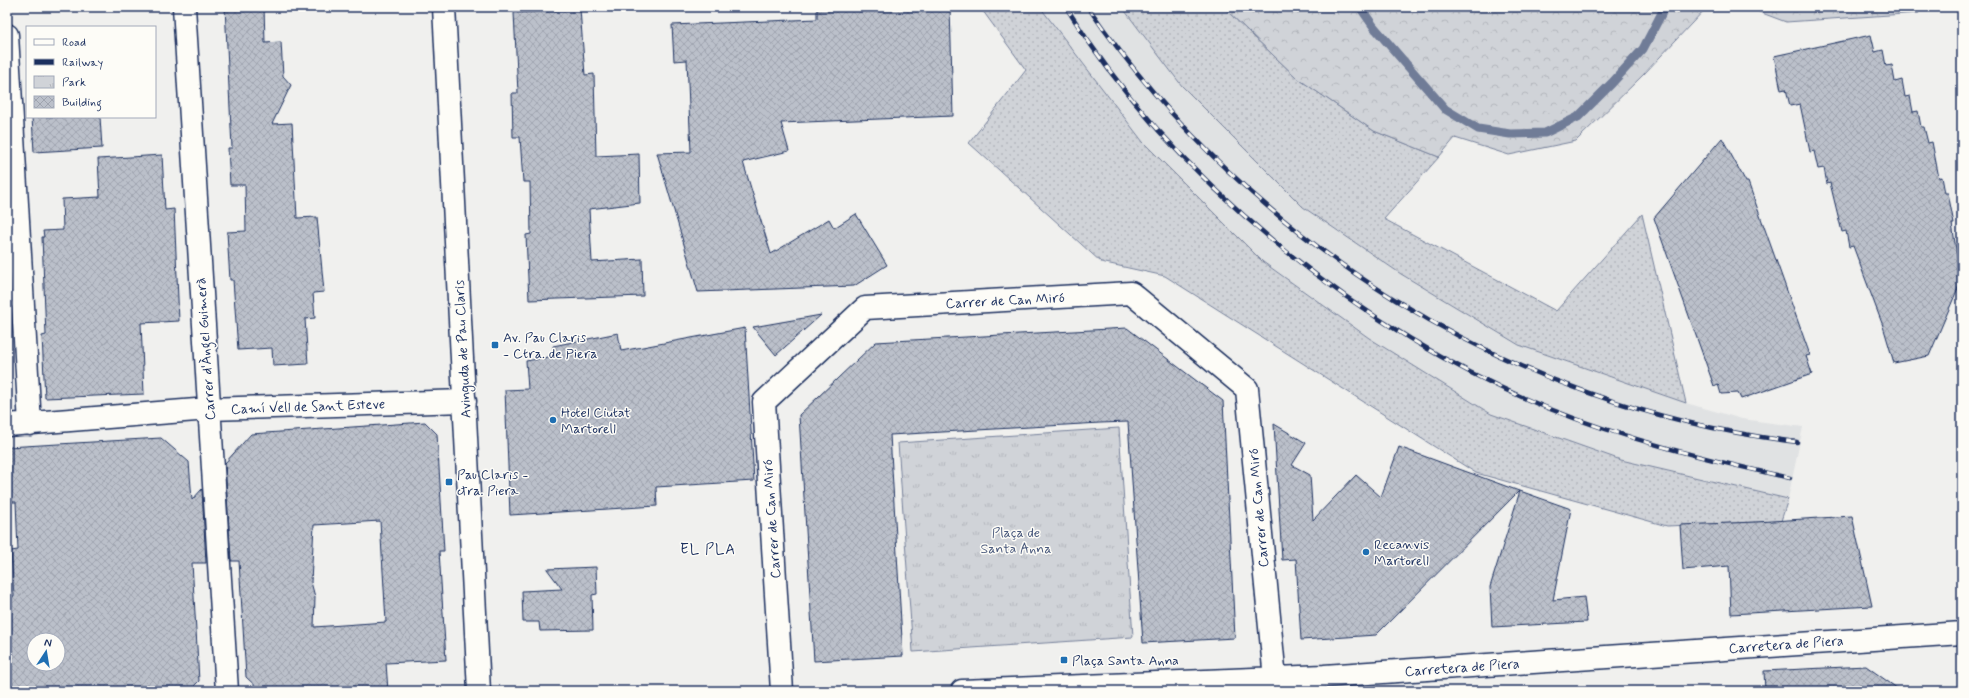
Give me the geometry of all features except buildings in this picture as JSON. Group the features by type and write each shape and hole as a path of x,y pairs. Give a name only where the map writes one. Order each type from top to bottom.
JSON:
{"street":[{"name":"Carrer d'Àngel Guimerà","path":"184,7 227,691"},
{"name":"Avinguda de Pau Claris","path":"444,7 479,691"},
{"path":"7,35 30,424"},
{"name":"Carrer de Can Miró","path":"782,691 764,402 865,308 1131,293 1247,389 1275,679"},
{"name":"Camí Vell de Sant Esteve","path":"7,425 209,409 465,401"},
{"name":"Carretera de Piera","path":"962,691 1275,679 1962,633"}],"shaded area":[{"path":"1040,7 1122,7 1182,86 1303,207 1401,274 1519,345 1686,403 1742,419 1803,427 1788,499 1621,460 1491,414 1369,338 1263,262 1143,142"}],"green space":[{"path":"980,7 1040,7 1143,142 1263,262 1369,338 1491,414 1621,460 1788,499 1781,521 1667,526 1476,473 1165,276 1101,262 969,143 1026,70"},
{"path":"1122,7 1223,7 1297,78 1374,131 1439,157 1384,219 1556,311 1642,214 1686,403 1519,345 1401,274 1303,207 1182,86"},
{"path":"1223,7 1707,7 1644,74 1576,141 1509,155 1455,138 1439,157 1374,131 1297,78"},
{"path":"1746,7 1915,7 1919,13 1786,22"},
{"name":"Plaça de Santa Anna","path":"1119,428 1133,637 913,652 898,443"}],"waterway":[{"path":"1360,7 1374,27 1445,109 1478,129 1510,134 1545,133 1578,117 1643,49 1665,7"}],"railway":[{"path":"1066,7 1110,71 1160,132 1216,190 1278,244 1343,294 1410,339 1480,377 1550,409 1579,420 1639,440 1729,464 1790,478"},
{"path":"1088,7 1153,92 1227,170 1308,240 1396,300 1490,351 1588,393 1691,423 1797,442"}],"place":[{"name":"Av. Pau Claris - Ctra. de Piera","path":"495,345"},
{"name":"Hotel Ciutat Martorell","path":"553,420"},
{"name":"Pau Claris - ctra. Piera","path":"449,482"},
{"name":"Recanvis Martorell","path":"1366,552"},
{"name":"Plaça Santa Anna","path":"1064,660"}],"district":[{"name":"EL PLA","path":"708,549"}]}
